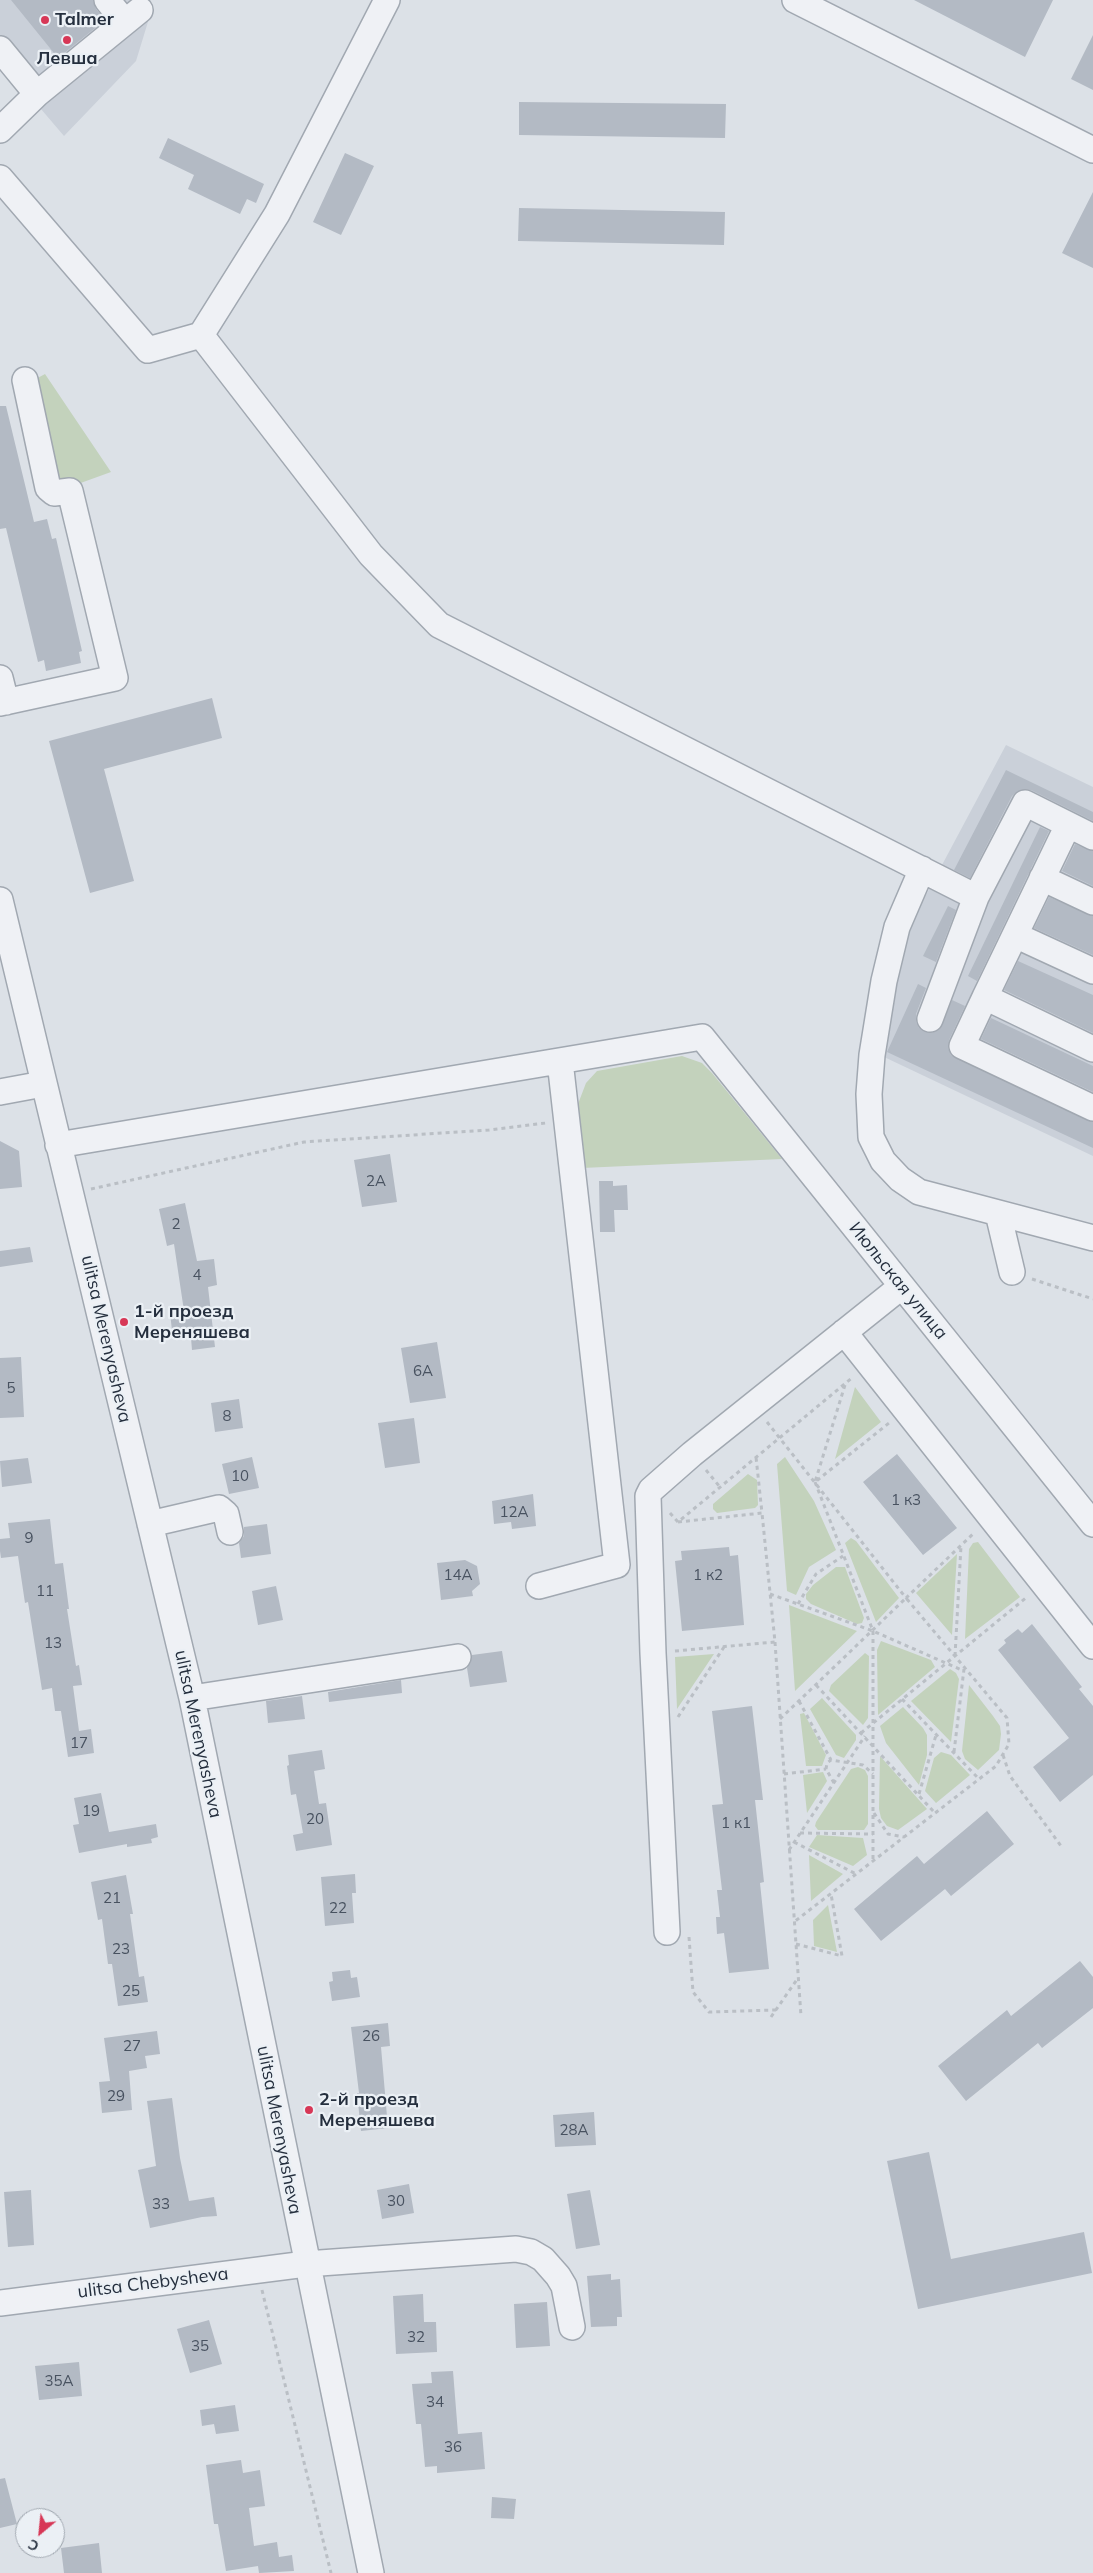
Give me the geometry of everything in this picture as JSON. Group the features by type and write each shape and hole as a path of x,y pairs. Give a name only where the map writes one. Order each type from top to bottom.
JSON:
{"street":[{"path":"0,130 37,94 132,16 108,0"},
{"path":"795,0 1093,150"},
{"path":"0,178 148,350 201,335 277,214 377,3"},
{"path":"0,49 37,94"},
{"path":"201,335 371,555 439,625 976,897"},
{"path":"0,678 3,703 115,678 70,491 54,493 48,488 25,380"},
{"path":"930,1019 976,897 1025,803 1093,837"},
{"path":"1068,824 962,1046 1093,1108"},
{"path":"922,869 897,927 884,981 872,1055 869,1094 871,1137 882,1161 900,1179 919,1192 1093,1238"},
{"path":"1042,878 1093,902"},
{"name":"ulitsa Merenyasheva","path":"0,900 6,955 43,1084 71,1194 192,1698 306,2264 371,2573"},
{"path":"1015,935 1093,971"},
{"path":"985,998 1093,1049"},
{"name":"Июльская улица","path":"560,1061 702,1037 1093,1524"},
{"path":"58,1145 560,1061 617,1565 539,1586"},
{"path":"0,1092 43,1084"},
{"path":"998,1213 1012,1272"},
{"path":"678,1933 653,1653 648,1498 651,1490 902,1286"},
{"path":"844,1332 1093,1646"},
{"path":"150,1524 219,1508 226,1514 230,1532"},
{"path":"192,1698 458,1657"},
{"name":"ulitsa Chebysheva","path":"0,2303 306,2264 516,2249 531,2252 551,2267 564,2286 572,2327"}],"path":[{"path":"71,1194 304,1142 489,1130 567,1120"},
{"path":"1012,1272 1093,1299"},
{"path":"678,1522 853,1378"},
{"path":"845,1384 815,1482 872,1632 874,1861"},
{"path":"815,1482 889,1423"},
{"path":"780,1437 906,1598 1007,1718 1009,1744 996,1766 794,1922"},
{"path":"756,1457 774,1642 801,2016"},
{"path":"651,1490 678,1522"},
{"path":"678,1522 762,1513"},
{"path":"780,1719 975,1532"},
{"path":"955,1656 961,1546"},
{"path":"798,1604 816,1574 843,1556"},
{"path":"770,1594 964,1669"},
{"path":"861,1732 1027,1597"},
{"path":"653,1653 774,1642"},
{"path":"677,1718 725,1647"},
{"path":"954,1753 964,1669"},
{"path":"816,1684 936,1813"},
{"path":"902,1699 979,1779"},
{"path":"799,1701 832,1760"},
{"path":"919,1795 936,1735"},
{"path":"789,1850 865,1736"},
{"path":"1003,1754 1010,1776 1061,1846"},
{"path":"834,1782 826,1769 827,1763 832,1760 863,1766 873,1775"},
{"path":"784,1774 826,1769"},
{"path":"873,1812 888,1834 905,1836"},
{"path":"800,1833 873,1834"},
{"path":"794,1842 856,1874"},
{"path":"796,1944 842,1956 831,1894"},
{"path":"678,1933 693,1992 709,2012 776,2010"},
{"path":"771,2017 798,1977"},
{"path":"257,2270 331,2573"}],"shaded area":[{"path":"0,0 142,0 151,12 136,61 64,136 0,61"},
{"path":"1006,745 1093,787 1093,1156 882,1056 895,953"}],"green space":[{"path":"45,374 111,472 64,489 52,483 34,380"},
{"path":"682,1056 702,1063 712,1073 782,1159 582,1168 578,1104 586,1083 597,1071"},
{"path":"855,1387 881,1422 835,1459"},
{"path":"785,1457 814,1501 836,1550 809,1567 796,1595 787,1591 777,1464"},
{"path":"748,1474 757,1480 758,1505 755,1508 717,1513 713,1509 713,1504"},
{"path":"851,1538 856,1541 899,1598 876,1622 845,1543"},
{"path":"978,1542 1020,1597 965,1639 969,1549 973,1543"},
{"path":"957,1554 952,1635 916,1593"},
{"path":"836,1567 845,1567 864,1618 862,1623 857,1624 811,1604 806,1599 806,1594 813,1585"},
{"path":"789,1605 857,1631 795,1691"},
{"path":"881,1641 931,1660 935,1667 878,1715 877,1650"},
{"path":"865,1653 869,1656 868,1718 863,1725 829,1691 831,1685"},
{"path":"714,1654 677,1709 675,1657"},
{"path":"950,1669 956,1673 959,1679 951,1742 911,1701"},
{"path":"969,1685 1000,1726 1001,1734 999,1750 978,1770 965,1759 962,1751"},
{"path":"822,1698 856,1735 856,1740 844,1758 836,1755 810,1709"},
{"path":"903,1707 923,1728 927,1735 927,1755 919,1785 886,1743 880,1726"},
{"path":"804,1713 826,1755 822,1766 806,1766 800,1714"},
{"path":"941,1752 951,1755 970,1775 936,1803 925,1791 934,1758"},
{"path":"880,1756 927,1809 898,1830 887,1826 881,1818 879,1809"},
{"path":"858,1767 865,1770 868,1776 868,1824 864,1830 818,1830 815,1826 816,1822 851,1769"},
{"path":"823,1772 827,1781 807,1813 803,1775"},
{"path":"817,1835 863,1838 867,1855 853,1866 809,1847"},
{"path":"809,1855 843,1874 811,1901"},
{"path":"828,1905 837,1952 814,1946 813,1920"}],"building":[{"path":"11,0 93,0 96,9 105,20 58,58"},
{"path":"914,0 1053,0 1025,57"},
{"path":"1093,35 1093,90 1071,79"},
{"path":"519,102 726,104 725,138 519,135"},
{"path":"168,138 264,184 256,203 247,199 240,214 188,189 194,175 159,158"},
{"path":"345,153 374,166 341,235 313,222"},
{"path":"1093,192 1093,268 1062,253"},
{"path":"519,208 725,212 724,245 518,241"},
{"path":"0,406 6,406 34,522 47,519 52,539 56,538 82,651 79,652 81,663 46,671 44,660 38,662 6,528 0,529"},
{"path":"212,698 222,738 104,769 134,881 90,893 49,741"},
{"path":"1006,770 1093,812 1093,821 1031,790 1018,791 1012,796 970,878 954,870"},
{"path":"1040,827 1049,831 977,981 968,976"},
{"path":"1075,844 1093,851 1093,886 1062,871"},
{"path":"1049,897 1093,916 1093,955 1034,928"},
{"path":"948,906 956,910 936,962 923,956"},
{"path":"1018,961 1093,995 1093,1033 1004,990"},
{"path":"918,984 926,988 916,1014 916,1022 919,1028 932,1033 939,1030 952,1000 965,1006 949,1040 948,1048 951,1055 1093,1122 1093,1148 887,1052"},
{"path":"991,1018 1093,1066 1093,1092 981,1039"},
{"path":"0,1141 19,1151 22,1187 0,1189"},
{"path":"390,1154 397,1202 362,1207 354,1160"},
{"path":"599,1181 613,1181 613,1186 627,1185 628,1210 614,1210 615,1232 600,1232"},
{"path":"185,1203 197,1261 214,1259 217,1285 208,1287 215,1347 192,1350 191,1338 173,1339 170,1313 184,1311 174,1244 167,1246 159,1209"},
{"path":"30,1247 33,1262 0,1267 0,1251"},
{"path":"437,1342 446,1398 410,1403 401,1348"},
{"path":"21,1357 24,1417 0,1418 0,1358"},
{"path":"239,1399 243,1428 215,1432 211,1403"},
{"path":"414,1418 420,1463 385,1468 378,1423"},
{"path":"897,1454 957,1528 923,1555 863,1482"},
{"path":"252,1457 259,1488 229,1494 222,1464"},
{"path":"28,1458 32,1483 2,1487 0,1461"},
{"path":"533,1494 536,1526 512,1529 511,1522 494,1524 492,1501"},
{"path":"50,1519 55,1564 63,1563 69,1609 67,1609 76,1666 79,1665 82,1685 73,1686 79,1731 91,1729 94,1753 68,1757 61,1711 55,1711 52,1688 42,1690 28,1602 25,1603 18,1556 1,1558 0,1551 0,1539 10,1538 8,1523"},
{"path":"267,1524 271,1554 241,1558 239,1543 244,1536 244,1527"},
{"path":"729,1547 730,1556 738,1555 744,1625 682,1631 675,1561 682,1560 681,1551"},
{"path":"465,1560 477,1566 480,1584 472,1591 473,1596 441,1600 437,1563"},
{"path":"276,1586 283,1620 258,1625 252,1591"},
{"path":"1032,1624 1082,1687 1079,1689 1093,1706 1093,1775 1060,1802 1033,1767 1069,1738 998,1650 1006,1643 1004,1640 1018,1629 1022,1633"},
{"path":"502,1651 507,1682 470,1687 467,1668 472,1655"},
{"path":"401,1680 402,1693 329,1702 328,1692"},
{"path":"302,1696 305,1719 268,1723 266,1701"},
{"path":"752,1706 763,1800 755,1800 764,1882 760,1883 769,1969 729,1973 724,1933 717,1934 716,1917 720,1917 717,1890 722,1890 712,1805 723,1804 712,1711"},
{"path":"322,1750 325,1769 314,1771 319,1804 326,1803 332,1845 296,1851 293,1835 303,1833 296,1794 291,1795 287,1766 289,1765 288,1755"},
{"path":"101,1793 109,1832 156,1824 158,1837 151,1839 152,1843 127,1847 127,1844 79,1853 73,1825 79,1824 74,1798"},
{"path":"987,1811 1014,1844 951,1896 945,1889 881,1941 854,1909 917,1856 924,1864"},
{"path":"355,1874 356,1893 352,1893 354,1923 325,1926 321,1877"},
{"path":"126,1875 133,1914 130,1914 139,1977 144,1976 148,2002 118,2006 112,1964 108,1964 102,1919 98,1920 91,1882"},
{"path":"1080,1961 1093,1977 1093,2008 1042,2048 1038,2043 966,2101 938,2066 1007,2010 1011,2016"},
{"path":"350,1970 351,1978 357,1977 360,1997 332,2001 329,1982 333,1981 332,1972"},
{"path":"388,2023 390,2046 381,2047 388,2128 361,2131 357,2093 359,2093 351,2027"},
{"path":"157,2031 160,2054 145,2056 147,2068 129,2071 132,2110 102,2113 99,2082 110,2081 104,2038"},
{"path":"172,2098 180,2158 189,2201 214,2197 217,2216 202,2217 150,2228 138,2170 156,2166 147,2101"},
{"path":"594,2112 596,2145 555,2147 553,2115"},
{"path":"929,2152 951,2259 1084,2232 1092,2273 918,2309 887,2161"},
{"path":"409,2184 414,2213 382,2219 377,2190"},
{"path":"31,2190 34,2245 8,2247 4,2192"},
{"path":"590,2190 600,2245 576,2249 567,2194"},
{"path":"611,2274 611,2280 620,2279 622,2317 617,2317 617,2326 591,2327 587,2276"},
{"path":"423,2294 424,2322 436,2322 437,2352 396,2354 393,2296"},
{"path":"547,2302 550,2346 516,2348 514,2304"},
{"path":"209,2320 222,2364 190,2373 177,2329"},
{"path":"79,2362 82,2396 39,2400 35,2366"},
{"path":"453,2371 458,2434 482,2432 485,2469 437,2473 437,2466 425,2467 421,2424 416,2424 412,2384 432,2383 431,2372"},
{"path":"235,2405 239,2431 216,2434 214,2424 202,2426 200,2410"},
{"path":"241,2460 243,2473 260,2470 265,2506 249,2508 254,2546 277,2542 279,2557 292,2555 294,2571 259,2573 258,2566 226,2571 218,2524 214,2524 206,2465"},
{"path":"5,2478 15,2516 15,2524 0,2528 0,2479"},
{"path":"492,2497 516,2499 514,2519 491,2518"},
{"path":"99,2543 102,2573 64,2573 62,2558 65,2558 65,2547"}],"place":[{"name":"Talmer","path":"45,20"},
{"name":"Левша","path":"67,40"},
{"name":"1-й проезд Мереняшева","path":"124,1322"},
{"name":"2-й проезд Мереняшева","path":"309,2110"}]}
